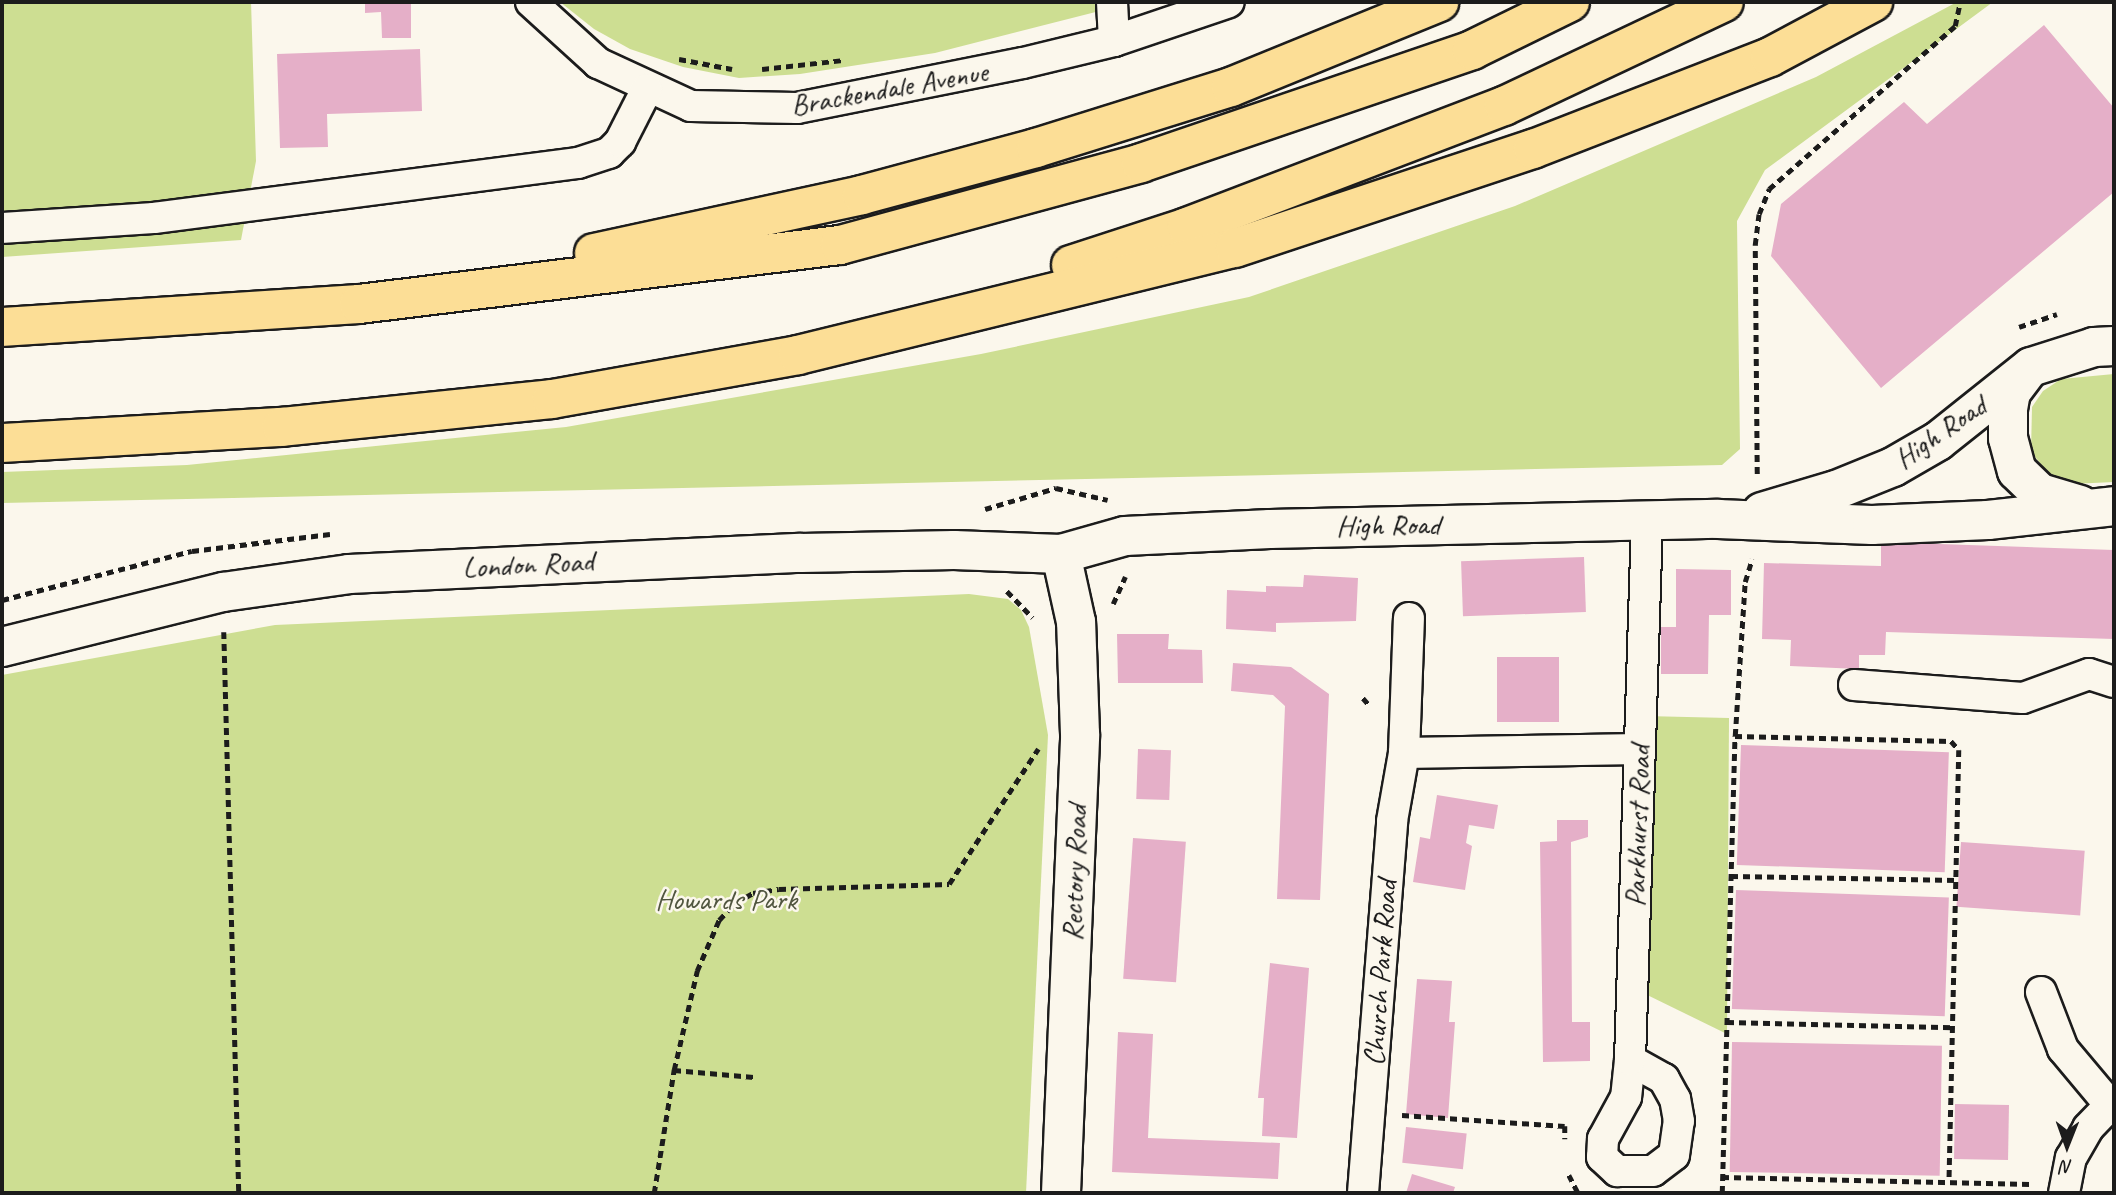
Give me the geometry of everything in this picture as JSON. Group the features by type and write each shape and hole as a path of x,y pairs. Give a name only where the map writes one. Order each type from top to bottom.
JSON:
{"highway":[{"path":"359,304 862,195 1036,148 1231,87 1439,2"},
{"path":"2,327 359,304 840,245 1141,163 1472,50 1570,2"},
{"path":"798,355 1186,227 1428,135 1504,106 1724,2"},
{"path":"2,443 282,426 552,399 798,355 1235,248 1533,149 1770,57 1873,2"}],"main road":[{"name":"High Road","path":"1718,519 1796,503 1893,467 1938,441 2031,367 2094,347 2114,346"},
{"path":"2031,367 2011,392 2008,409 2008,438 2017,471 2025,484 2058,500 2111,506"},
{"name":"High Road","path":"1061,554 1125,536 1174,532 1718,519 1872,525 1988,520 2111,506"},
{"name":"London Road","path":"2,648 223,592 349,574 497,565 954,550 1061,554"},
{"name":"Rectory Road","path":"1060,1193 1080,734 1076,622 1061,554"}],"street":[{"name":"Brackendale Avenue","path":"531,2 598,63 648,89 691,106 797,108 1114,41 1229,2"},
{"path":"1112,2 1114,41"},
{"path":"2,228 154,218 578,163 609,153 620,142 648,89"},
{"name":"Parkhurst Road","path":"1630,1060 1664,1079 1677,1107 1674,1156 1653,1171 1617,1171 1607,1166 1602,1157 1603,1139 1626,1097 1630,1060 1647,521"},
{"name":"Church Park Road","path":"1363,1193 1391,821 1404,753 1409,618"},
{"path":"1854,685 2022,698 2089,674 2114,682"},
{"path":"1404,753 1639,749"},
{"path":"2041,992 2063,1049 2112,1102 2071,1158 2053,1189"}],"path":[{"path":"1758,486 1755,245 1769,189 1955,26 1960,3"},
{"path":"675,59 740,71"},
{"path":"751,70 849,59"},
{"path":"1722,1193 1735,736 1745,582 1754,551"},
{"path":"223,592 239,1193"},
{"path":"654,1193 674,1070 698,971 719,920 735,903 753,893 779,889 949,884 1048,734 1080,734"},
{"path":"1735,736 1951,741 1959,750 1949,1177"},
{"path":"1731,876 1956,880"},
{"path":"1727,1022 1953,1027"},
{"path":"674,1070 754,1077"},
{"path":"1387,1114 1578,1127"},
{"path":"1565,1126 1565,1151"},
{"path":"1567,1168 1578,1193"},
{"path":"1723,1177 2053,1189"}],"green space":[{"path":"2,2 251,2 256,161 241,240 2,257"},
{"path":"560,2 1135,2 935,53 800,74 739,78 683,67 630,49 594,29"},
{"path":"1957,2 1993,2 1765,170 1737,221 1740,449 1722,465 2,503 2,472 187,465 566,427 981,354 1249,297 1515,206 1816,77"},
{"path":"2114,374 2114,482 2071,484 2049,474 2031,452 2032,407 2043,391 2061,379"},
{"name":"Howards Park","path":"969,594 1008,599 1021,610 1029,627 1048,735 1026,1193 2,1193 2,675 275,625"},
{"path":"1645,716 1729,718 1727,1034 1637,990"}],"building":[{"path":"365,2 411,2 411,38 382,38 381,12 365,13"},
{"path":"2044,25 2114,108 2114,192 1881,388 1771,256 1781,204 1904,102 1927,124"},
{"path":"420,49 422,111 327,114 328,147 280,148 277,54"},
{"path":"1881,542 2114,550 2114,639 1886,632 1885,655 1859,655 1859,669 1790,666 1791,640 1762,639 1764,563 1881,566"},
{"path":"1584,557 1586,612 1463,616 1461,561"},
{"path":"1676,569 1731,570 1731,615 1709,615 1708,674 1661,674 1661,627 1676,627"},
{"path":"1304,575 1358,578 1356,621 1276,623 1276,632 1226,629 1227,590 1266,592 1266,586 1303,587"},
{"path":"1117,634 1169,634 1168,649 1202,650 1203,683 1118,683"},
{"path":"1497,657 1559,657 1559,722 1497,722"},
{"path":"1233,663 1291,667 1329,694 1320,900 1277,899 1285,706 1273,695 1231,691"},
{"path":"1741,745 1949,752 1945,872 1737,865"},
{"path":"1138,749 1171,750 1169,800 1136,799"},
{"path":"1437,795 1498,805 1494,829 1469,825 1466,843 1472,846 1465,890 1413,882 1420,837 1430,839"},
{"path":"1557,820 1588,820 1588,837 1571,842 1572,1022 1590,1022 1590,1061 1543,1062 1540,842 1557,841"},
{"path":"1133,838 1186,842 1176,982 1123,979"},
{"path":"1961,842 2085,851 2080,915 1956,907"},
{"path":"1736,890 1949,897 1945,1016 1732,1009"},
{"path":"1270,963 1309,968 1297,1138 1262,1136 1264,1098 1258,1098"},
{"path":"1417,979 1452,981 1449,1022 1455,1022 1448,1118 1406,1114"},
{"path":"1118,1032 1153,1034 1148,1138 1280,1143 1278,1179 1112,1172"},
{"path":"1732,1042 1942,1046 1940,1176 1730,1172"},
{"path":"1955,1104 2009,1105 2008,1160 1954,1159"},
{"path":"1406,1127 1467,1133 1463,1169 1402,1163"},
{"path":"1412,1174 1455,1187 1453,1193 1406,1193"}]}
